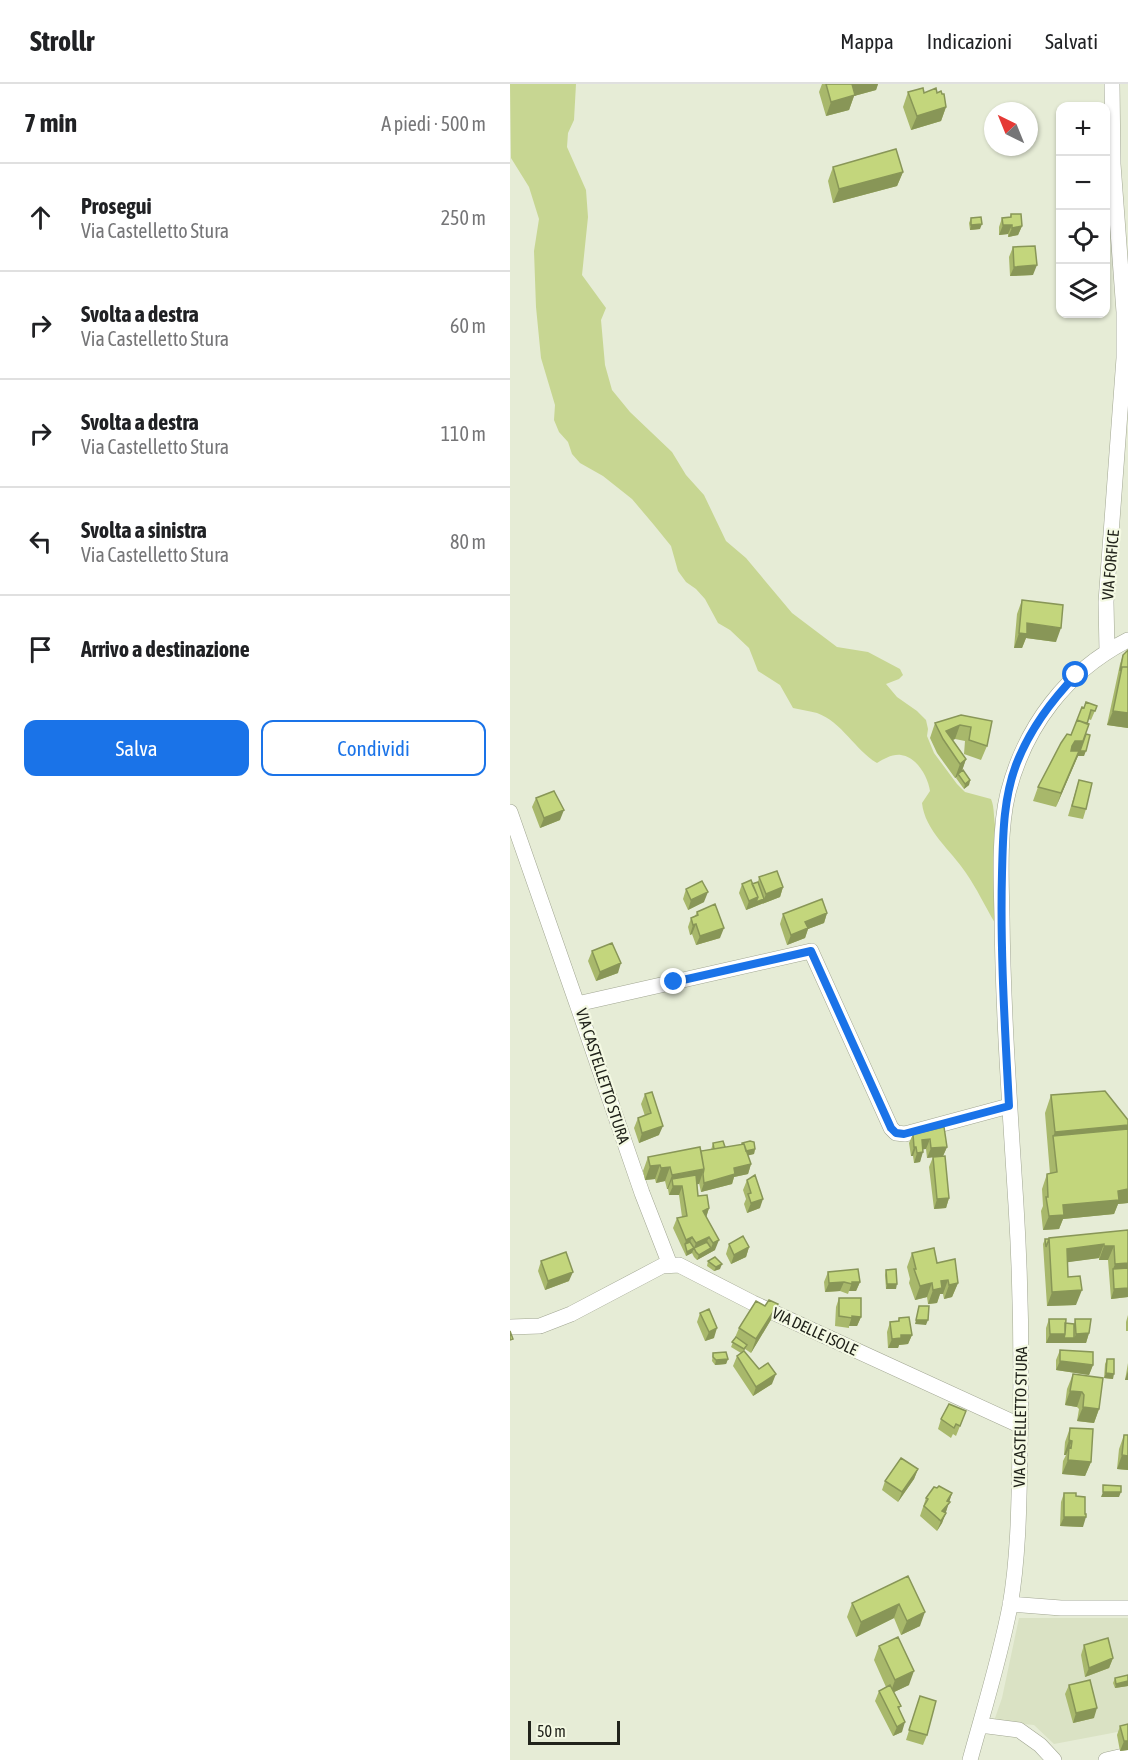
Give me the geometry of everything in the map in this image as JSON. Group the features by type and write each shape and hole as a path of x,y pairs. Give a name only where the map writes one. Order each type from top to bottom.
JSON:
{"street":[{"name":"VIA FORFICE","path":"1107,651 1106,602 1124,358 1124,312 1113,164 1112,84"},
{"name":"VIA CASTELLETTO STURA","path":"970,1760 1010,1604 1016,1560 1021,1426 1021,1304 1002,977 1004,828 1007,797 1015,767 1026,741 1044,712 1076,675 1107,651 1128,640"},
{"path":"510,812 577,1004"},
{"name":"VIA CASTELLETTO STURA","path":"670,1265 642,1193 577,1004 811,951 891,1128 896,1133 904,1134 1009,1106"},
{"path":"510,1327 540,1326 572,1314 662,1266 670,1265"},
{"name":"VIA DELLE ISOLE","path":"670,1265 678,1265 763,1308 1021,1426"},
{"path":"1010,1604 1061,1608 1128,1608"},
{"path":"980,1725 1019,1730 1040,1745 1054,1760"},
{"path":"1106,1760 1128,1755"}],"shaded area":[{"path":"1019,1618 1128,1618 1128,1730 1054,1744 1034,1725 994,1721 1002,1698"}],"green space":[{"path":"510,84 576,84 574,120 568,133 567,147 586,190 588,217 582,275 606,308 601,320 605,365 612,390 630,412 672,452 686,475 704,495 726,541 746,558 792,613 837,647 868,652 900,669 903,675 886,684 897,697 926,720 927,736 934,753 965,792 991,799 996,828 995,923 966,873 928,823 922,803 930,791 927,780 917,764 901,755 888,757 877,763 826,717 793,708 780,685 758,671 749,648 730,630 718,623 705,599 686,582 678,571 671,546 632,499 603,476 580,463 572,454 568,442 559,432 554,420 555,405 541,358 536,307 534,251 539,219 529,187 511,158"}],"building":[{"path":"826,84 852,84 855,95 831,102"},
{"path":"923,88 924,93 936,88 937,93 941,91 944,94 946,107 917,116 908,92"},
{"path":"896,149 903,172 839,189 833,167"},
{"path":"1011,214 1021,214 1022,226 1012,228 1012,225 1003,225 1002,218 1011,217"},
{"path":"981,217 982,224 971,225 971,218"},
{"path":"1035,246 1037,265 1014,267 1013,247"},
{"path":"1022,600 1063,605 1061,628 1027,623 1027,634 1019,633"},
{"path":"1128,650 1128,667 1122,667 1120,671 1123,655"},
{"path":"1122,667 1128,667 1128,713 1113,711"},
{"path":"1086,702 1097,706 1095,711 1091,710 1087,724 1077,720 1075,725 1082,707 1084,708"},
{"path":"961,715 992,721 987,746 969,740 971,727 960,725 946,731 966,759 960,764 935,723"},
{"path":"1077,720 1089,724 1083,741 1075,741 1072,746 1071,751 1079,751 1061,793 1038,787 1061,743 1067,734 1071,735"},
{"path":"1086,734 1090,735 1086,751 1080,751"},
{"path":"963,770 970,780 965,784 958,774"},
{"path":"1079,780 1092,783 1086,809 1072,806"},
{"path":"554,791 564,810 544,818 536,798"},
{"path":"777,871 783,887 766,894 759,877"},
{"path":"751,880 758,897 749,901 742,884"},
{"path":"702,881 708,892 691,900 686,889"},
{"path":"758,882 764,899 756,902 758,897 752,884"},
{"path":"822,899 827,913 805,922 808,928 791,935 783,914"},
{"path":"715,904 724,928 700,936 691,918 698,915 697,912"},
{"path":"612,943 621,963 600,972 592,951"},
{"path":"1105,1091 1128,1120 1128,1125 1055,1132 1051,1095"},
{"path":"652,1092 663,1126 642,1133 638,1118 651,1113 645,1094"},
{"path":"944,1127 947,1147 931,1148 930,1139 922,1140 923,1152 917,1153 913,1134"},
{"path":"1128,1129 1128,1189 1118,1191 1119,1200 1063,1205 1064,1215 1049,1216 1046,1197 1048,1197 1047,1174 1057,1172 1053,1136"},
{"path":"723,1141 725,1147 714,1149 713,1143"},
{"path":"754,1142 755,1149 746,1151 742,1143"},
{"path":"744,1144 751,1164 734,1168 735,1174 704,1183 701,1151"},
{"path":"700,1147 704,1169 672,1175 670,1167 650,1166 648,1157"},
{"path":"945,1156 949,1198 937,1199 933,1157"},
{"path":"696,1175 698,1196 707,1195 709,1208 703,1211 719,1240 713,1243 709,1237 696,1243 692,1237 686,1240 677,1218 687,1216 682,1186 673,1186 672,1179"},
{"path":"755,1175 763,1199 751,1203 747,1180"},
{"path":"1128,1230 1128,1263 1115,1264 1114,1246 1104,1246 1104,1244 1067,1249 1068,1277 1080,1276 1082,1290 1052,1292 1049,1238"},
{"path":"743,1236 749,1247 734,1255 729,1244"},
{"path":"690,1242 694,1248 687,1252 685,1244"},
{"path":"707,1242 711,1248 699,1255 694,1248"},
{"path":"934,1248 937,1263 955,1259 958,1283 949,1285 948,1280 941,1281 942,1288 933,1290 932,1283 920,1286 914,1269 916,1269 912,1253"},
{"path":"566,1252 573,1272 548,1281 541,1261"},
{"path":"715,1257 722,1264 716,1267 708,1261"},
{"path":"1128,1268 1128,1288 1114,1289 1113,1269"},
{"path":"858,1269 860,1282 829,1283 828,1272"},
{"path":"896,1269 897,1284 887,1284 886,1270"},
{"path":"839,1298 861,1298 861,1317 839,1316"},
{"path":"769,1300 778,1304 756,1339 739,1328 756,1301 765,1306"},
{"path":"919,1306 929,1306 928,1320 916,1320"},
{"path":"709,1309 717,1328 709,1332 700,1313"},
{"path":"909,1317 912,1335 901,1335 901,1338 892,1339 890,1322"},
{"path":"1049,1319 1066,1319 1065,1334 1050,1334"},
{"path":"1075,1319 1091,1319 1089,1333 1076,1334"},
{"path":"1065,1323 1074,1324 1074,1338 1064,1338"},
{"path":"736,1337 747,1345 744,1349 732,1342"},
{"path":"1060,1350 1093,1352 1093,1365 1060,1361"},
{"path":"744,1351 759,1369 768,1363 776,1374 756,1387 737,1356"},
{"path":"726,1352 728,1359 716,1360 713,1357 713,1353"},
{"path":"1107,1359 1114,1359 1114,1374 1106,1373"},
{"path":"1073,1374 1103,1378 1099,1409 1083,1407 1082,1392 1070,1391"},
{"path":"949,1404 966,1411 960,1426 956,1424 954,1428 941,1419"},
{"path":"1070,1428 1093,1429 1091,1462 1068,1460 1072,1441 1069,1440"},
{"path":"1124,1435 1128,1435 1128,1456 1122,1455"},
{"path":"901,1458 918,1469 902,1492 885,1481"},
{"path":"1103,1485 1121,1486 1121,1492 1103,1492"},
{"path":"939,1486 952,1493 947,1501 950,1502 942,1511 946,1513 941,1521 924,1506 928,1499 926,1498 934,1487"},
{"path":"1064,1493 1076,1493 1076,1496 1085,1497 1086,1517 1064,1517"},
{"path":"908,1576 925,1612 907,1621 899,1604 861,1622 852,1603"},
{"path":"898,1637 914,1671 895,1680 879,1646"},
{"path":"1108,1638 1113,1658 1089,1668 1084,1645"},
{"path":"1128,1675 1128,1681 1116,1684 1115,1678"},
{"path":"1090,1680 1097,1708 1076,1713 1069,1685"},
{"path":"890,1685 901,1706 898,1707 905,1722 897,1727 879,1691"},
{"path":"920,1696 936,1701 927,1735 909,1730"},
{"path":"1128,1724 1128,1741 1124,1741 1120,1726"}],"route":[{"path":"674,982 811,951 891,1128 896,1133 904,1134 1009,1106 1002,977 1002,899 1007,797 1015,767 1026,741 1044,712 1076,675"}]}
